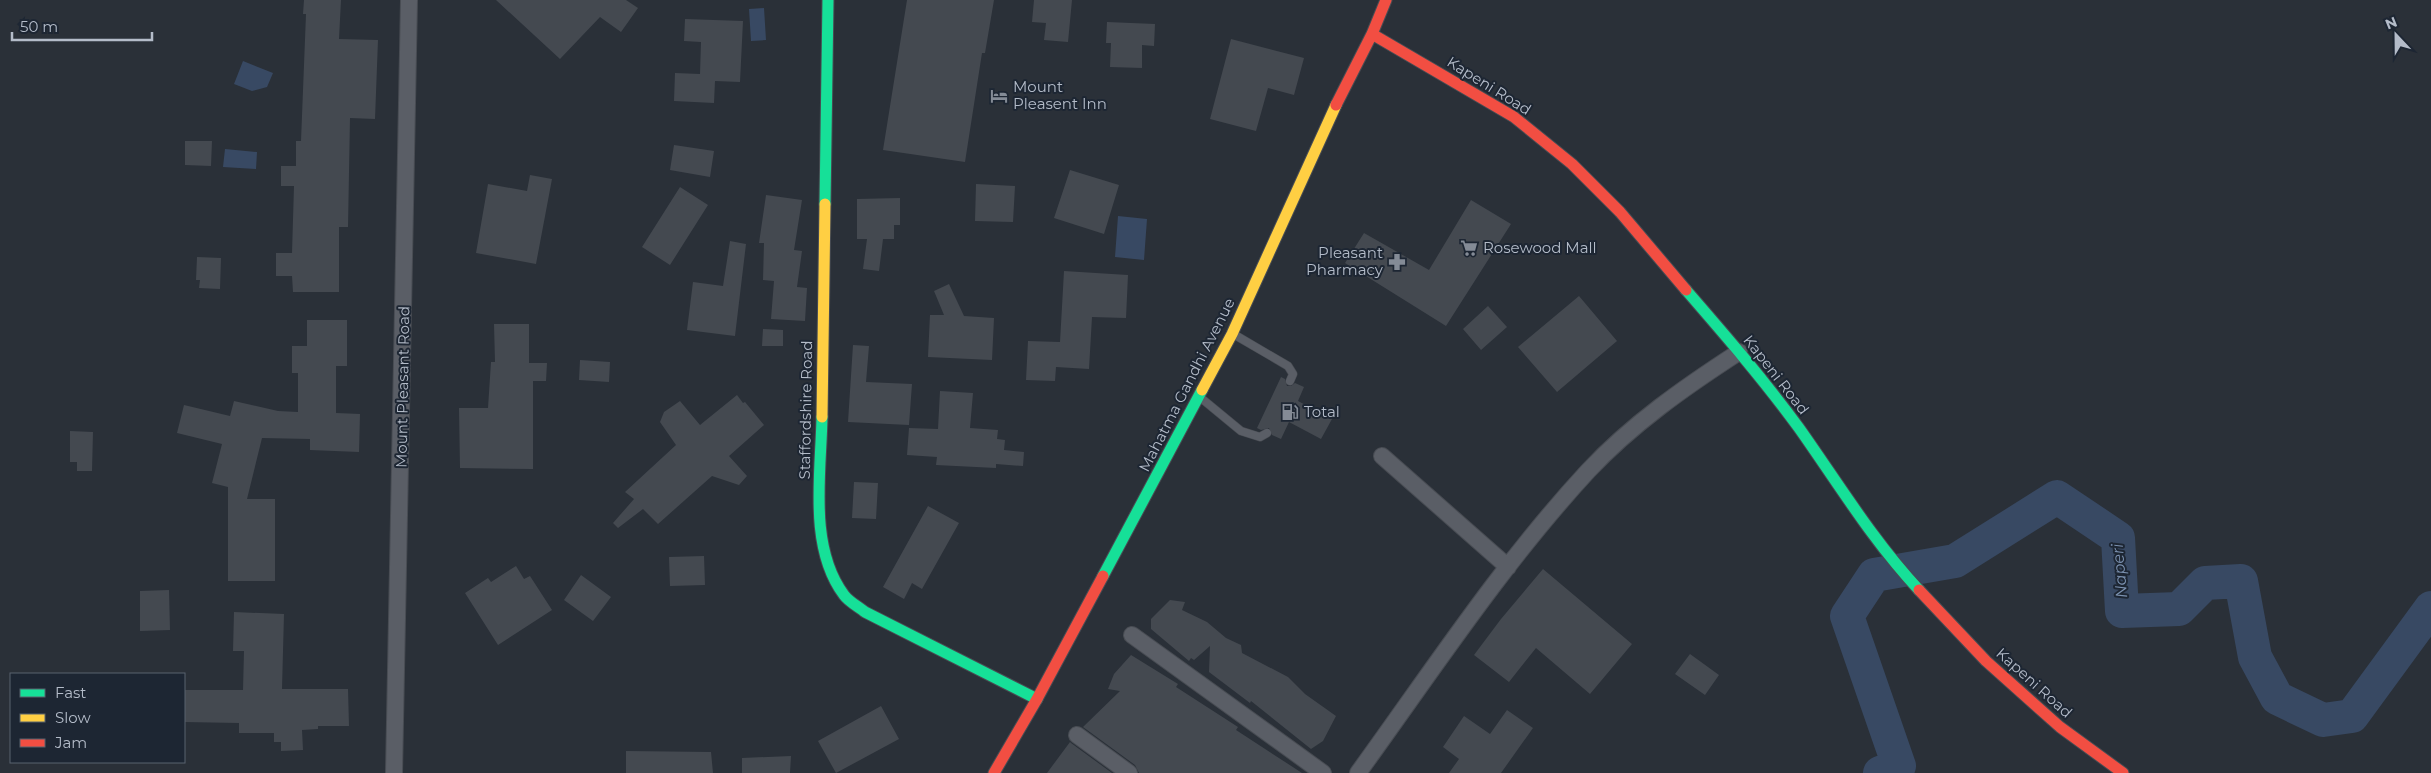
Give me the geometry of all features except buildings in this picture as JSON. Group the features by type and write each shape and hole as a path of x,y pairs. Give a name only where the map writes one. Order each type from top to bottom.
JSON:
{"main road":[{"name":"Staffordshire Road","path":"828,0 820,520 822,552 845,596 865,612 1037,700"},
{"name":"Mahatma Gandhi Avenue","path":"994,773 1037,700 1232,334 1321,136 1372,34 1386,0"},
{"name":"Kapeni Road","path":"1372,34 1514,117 1572,164 1620,212 1739,352 1797,426 1896,564 1986,661 2060,727 2123,773"}],"street":[{"name":"Mount Pleasant Road","path":"394,773 409,0"},
{"path":"1358,773 1508,568 1588,471 1632,429 1676,393 1739,352"},
{"path":"1382,456 1508,568"},
{"path":"1132,635 1323,773"},
{"path":"1077,735 1129,773"}],"lane":[{"path":"1232,334 1288,366 1293,374 1290,381"},
{"path":"1200,397 1241,431 1260,437 1267,433"}],"water":[{"path":"764,8 766,40 751,41 749,9"},
{"path":"243,61 273,73 267,87 252,91 234,84"},
{"path":"225,149 257,152 256,169 223,167"},
{"path":"1118,216 1147,219 1144,260 1115,257"}],"waterway":[{"name":"Naperi","path":"1880,773 1899,766 1847,616 1874,575 1955,561 2057,497 2118,538 2122,611 2179,609 2205,583 2241,581 2255,657 2277,698 2323,720 2352,716 2431,608"}],"traffic: fast":[{"path":"825,204 828,0"},
{"path":"1686,290 1772,393 1799,428 1871,532 1919,590"},
{"path":"1103,576 1202,390"},
{"path":"822,417 819,485 821,532 825,555 833,576 844,595 865,612 1037,699"}],"traffic: slow":[{"path":"1202,390 1232,334 1336,105"},
{"path":"822,417 825,204"}],"traffic: jam":[{"path":"1336,105 1372,34 1386,0"},
{"path":"1372,34 1514,117 1572,164 1620,212 1686,290"},
{"path":"994,773 1037,699 1103,576"},
{"path":"1919,590 1986,661 2060,727 2123,773"}],"place":[{"name":"Mount Pleasent Inn","path":"999,96"},
{"name":"Rosewood Mall","path":"1469,248"},
{"name":"Pleasant Pharmacy","path":"1397,262"},
{"name":"Total","path":"1290,412"}]}
